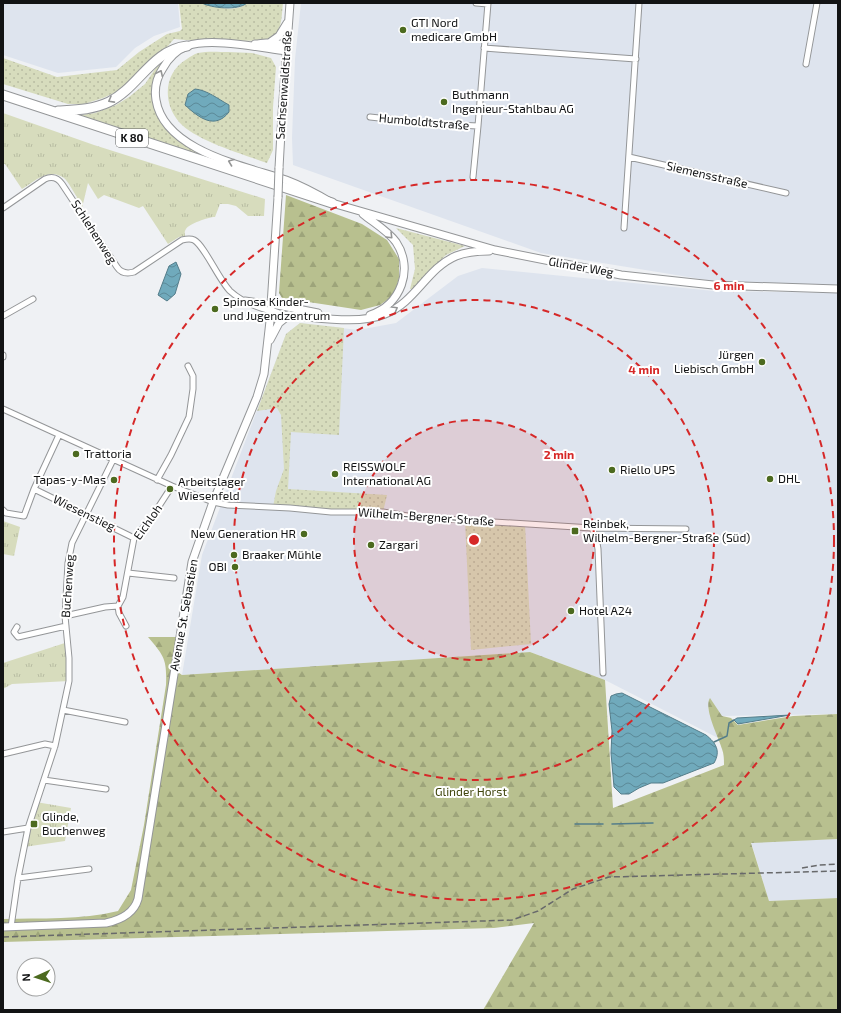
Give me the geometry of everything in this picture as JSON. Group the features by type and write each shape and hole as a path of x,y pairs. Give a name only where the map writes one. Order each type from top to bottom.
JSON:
{"highway":[{"path":"52,111 85,110 109,102 123,93 161,56 174,49 187,46"},
{"name":"K 80","path":"3,95 332,203"}],"main road":[{"name":"Sachsenwaldstraße","path":"278,197 290,3"},
{"path":"269,43 279,36 289,19"},
{"path":"245,45 277,42 281,44 286,51"},
{"path":"187,46 211,43 245,45 286,51"},
{"name":"Glinder Weg","path":"187,46 170,58 157,80 156,103 158,111 168,126 185,141 210,154 286,180 308,189 332,203 495,250 621,274 713,285 838,288"},
{"name":"Avenue St. Sebastien","path":"3,927 106,923 122,917 136,905 141,884 191,568 213,502 259,390 266,364 278,197"},
{"path":"271,308 354,318 375,314 392,301 400,289 404,276 404,260 402,253 390,235 360,212"},
{"path":"271,308 282,315 350,320 370,319 393,311 407,301 434,272 449,260 461,254 495,250"},
{"path":"268,342 279,322 288,315"}],"street":[{"path":"476,3 488,4"},
{"path":"624,228 639,3"},
{"path":"806,64 816,3"},
{"name":"Humboldtstraße","path":"473,177 488,4"},
{"path":"484,48 636,59"},
{"name":"Humboldtstraße","path":"370,117 435,124 478,126"},
{"name":"Siemensstraße","path":"629,158 786,193"},
{"name":"Schlehenweg","path":"3,208 45,179 57,179 62,184 120,271 127,273 132,272 181,241 190,239 198,244 225,285 235,295 271,308"},
{"path":"3,316 33,299"},
{"path":"157,480 172,455 189,417 193,389 193,376 188,366"},
{"name":"Wilhelm-Bergner-Straße","path":"3,409 157,480 213,502 228,505 290,508 323,512 383,512 414,517 592,528 686,529"},
{"path":"3,510 6,513 24,516 34,489 59,435"},
{"name":"Buchenweg","path":"11,927 18,878 28,828 55,746 69,676 65,616 68,563 72,543 113,460"},
{"name":"Eichloh","path":"118,606 123,597 134,538 150,520 172,486"},
{"name":"Wiesenstieg","path":"34,489 134,538"},
{"path":"592,528 598,549 603,673"},
{"path":"128,573 174,578"},
{"path":"65,616 105,606 118,606 119,613 126,626"},
{"name":"Buchenweg","path":"17,627 14,632 18,637 66,626"},
{"path":"63,710 125,722"},
{"path":"3,754 44,744 55,746"},
{"path":"44,780 106,789"},
{"path":"3,832 28,828"},
{"path":"18,878 89,869"}],"shaded area":[{"path":"3,3 178,3 180,27 154,36 135,48 116,67 58,73 3,55"},
{"path":"301,3 838,3 838,286 719,282 541,253 293,165 292,138 295,59"},
{"path":"482,268 714,291 838,293 838,714 722,716 708,708 718,738 605,680 530,652 182,675 202,555 286,334 300,323 358,330 396,323 458,276"},
{"path":"838,839 838,898 769,901 751,842"}],"green space":[{"path":"198,2 231,9 247,3 283,3 280,26 275,35 270,38 264,41 174,39 168,46 149,61 125,88 103,98 84,104 68,104 3,84 3,58 57,77 117,70 139,52 167,34 180,31 182,29 179,3"},
{"path":"198,53 252,53 271,58 276,67 273,107 273,150 267,163 220,146 197,135 179,122 170,106 168,88 170,79 179,65"},
{"path":"168,57 153,102 157,115 163,124 194,151 225,165 74,116 95,113 116,105 129,97 145,84 155,69"},
{"path":"3,113 94,145 265,199 264,216 248,216 236,206 220,204 215,217 204,219 191,225 185,230 185,236 179,237 168,244 143,206 139,208 104,195 98,199 88,183 82,208 67,182 64,178 58,175 53,174 42,176 22,189 5,164 3,164"},
{"path":"286,195 362,224 387,240 399,259 399,278 394,295 380,305 361,310 282,298 279,293"},
{"path":"396,228 465,246 446,255 412,289 410,289 415,269 413,245"},
{"path":"300,323 344,328 339,435 291,432 288,489 387,495 383,512 273,507 276,491 284,469 281,415 277,408 257,411 286,334"},
{"path":"465,520 525,524 531,644 471,650"},
{"path":"3,521 20,527 14,556 3,554"},
{"name":"Glinder Horst","path":"148,637 180,637 175,670 182,675 530,652 605,680 613,808 724,765 723,751 708,709 710,698 722,716 731,718 738,725 793,716 838,714 838,839 751,843 769,901 838,898 838,1010 483,1010 534,923 494,928 3,942 3,919 90,916 118,911 131,890 144,825 166,685 165,663 158,649"},
{"path":"68,642 69,681 12,684 3,689 3,663"},
{"path":"36,802 71,808 65,841 24,847"}],"water":[{"path":"202,3 247,3 243,6 224,8"},
{"path":"195,89 208,93 229,105 229,112 218,120 213,121 201,118 185,105 188,94"},
{"path":"176,262 181,274 175,294 167,301 158,295 169,266"},
{"path":"622,693 706,735 715,744 717,751 714,763 663,783 651,783 629,794 621,794 614,787 611,753 612,731 609,704 611,696"},
{"path":"790,715 738,724 734,720 737,718"}],"waterway":[{"path":"714,742 727,736 729,723 734,720"},
{"path":"612,824 653,823"},
{"path":"575,824 603,824"}],"railway":[{"path":"802,868 838,864"},
{"path":"3,937 512,920 538,911 573,889 609,877 838,871"}],"place":[{"name":"GTI Nord medicare GmbH","path":"403,30"},
{"name":"Buthmann Ingenieur-Stahlbau AG","path":"444,102"},
{"name":"Spinosa Kinder- und Jugendzentrum","path":"215,309"},
{"name":"Jürgen Liebisch GmbH","path":"762,362"},
{"name":"Trattoria","path":"76,454"},
{"name":"Riello UPS","path":"612,470"},
{"name":"REISSWOLF International AG","path":"335,474"},
{"name":"DHL","path":"770,479"},
{"name":"Tapas-y-Mas","path":"114,480"},
{"name":"Arbeitslager Wiesenfeld","path":"170,489"},
{"name":"Reinbek, Wilhelm-Bergner-Straße (Süd)","path":"575,531"},
{"name":"New Generation HR","path":"304,534"},
{"name":"Zargari","path":"371,545"},
{"name":"Braaker Mühle","path":"234,555"},
{"name":"OBI","path":"235,567"},
{"name":"Hotel A24","path":"571,611"},
{"name":"Glinde, Buchenweg","path":"34,824"}]}
